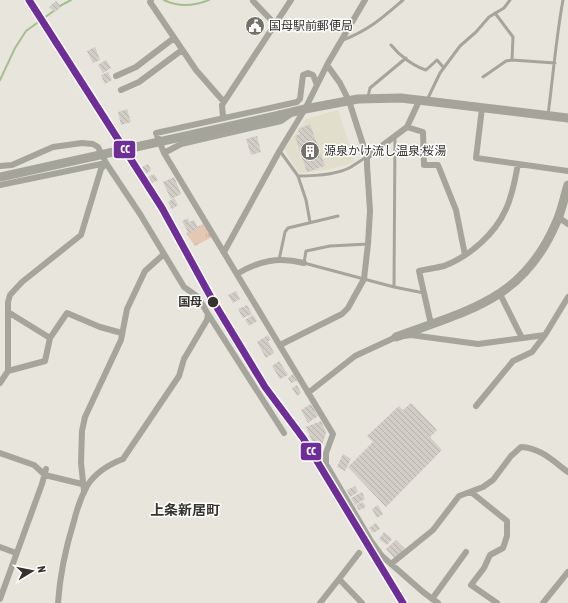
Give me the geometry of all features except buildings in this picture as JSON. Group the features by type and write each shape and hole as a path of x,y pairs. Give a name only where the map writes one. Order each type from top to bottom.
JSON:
{"street":[{"path":"253,0 275,24"},
{"path":"223,117 222,105 291,0"},
{"path":"224,252 280,150 305,109 327,65 365,0"},
{"path":"149,1 196,70 224,102"},
{"path":"116,76 136,67 174,38"},
{"path":"121,90 139,82 182,50"},
{"path":"280,345 342,314 348,308 364,279 370,211 367,157 349,101 340,82 327,65"},
{"path":"317,85 313,76 308,73 303,75 300,99 297,102 223,117 156,133 164,153 333,434 326,453 326,464 371,541 382,556 435,601 466,552"},
{"path":"0,177 305,109 368,98 423,100 568,118"},
{"path":"367,157 407,127 423,100"},
{"path":"482,108 476,158 568,171"},
{"path":"164,153 181,144 281,121 294,112"},
{"path":"407,127 423,132 424,165 438,165 456,210 465,254"},
{"path":"0,166 12,165 53,147 82,143 93,144 98,147 106,163 140,214 184,287 198,297 284,433"},
{"path":"0,185 106,163"},
{"path":"0,383 8,372 8,302 10,295 22,282 81,235 101,169 106,163"},
{"path":"431,324 419,271 443,266 457,260 489,235 506,209 514,187 518,164"},
{"path":"308,393 355,356 396,337 475,308 510,287 525,273 537,258 546,243 558,217 568,185"},
{"path":"558,217 568,224"},
{"path":"58,603 59,582 65,550 86,484 81,455 82,431 85,417 121,340 127,309 145,271 164,254"},
{"path":"237,274 272,260 304,263"},
{"path":"500,294 522,338"},
{"path":"476,406 513,361 532,352 545,335 568,297"},
{"path":"8,312 50,338"},
{"path":"8,372 45,361 50,338 67,313 100,327 122,333"},
{"path":"86,484 113,462 124,459 179,376 184,359 207,320 208,314"},
{"path":"396,337 411,335 478,344 545,335"},
{"path":"391,564 433,530 459,496 483,487 493,480 511,456 521,447 542,452 568,472"},
{"path":"0,454 34,465 46,472 86,484"},
{"path":"0,599 46,472"},
{"path":"471,492 507,521 507,536 502,548 490,555 484,568 471,585 497,603"},
{"path":"0,548 16,553"},
{"path":"320,603 359,553"},
{"path":"543,603 568,572"},
{"path":"339,579 362,603"}],"lane":[{"path":"342,40 360,33 378,22 402,0"},
{"path":"423,100 440,72 460,46 476,32 489,17 504,8 510,0"},
{"path":"548,116 558,27 563,0"},
{"path":"496,13 513,37 512,60"},
{"path":"391,45 396,51 420,68 426,70 437,60 444,68"},
{"path":"368,98 370,88 406,58"},
{"path":"483,77 506,61 512,60 555,63"},
{"path":"394,287 395,136"},
{"path":"280,150 298,176 306,200 310,222"},
{"path":"298,176 316,176 350,168 367,157"},
{"path":"279,260 285,232 288,228 338,216"},
{"path":"368,244 330,246 306,251 304,263 394,287 424,293"}],"shaded area":[{"path":"338,110 355,161 327,170 299,173 284,149 306,119"}],"green space":[{"path":"203,224 212,237 195,246 186,233"}],"waterway":[{"path":"58,7 71,0"},
{"path":"164,0 180,5 198,4 209,0"},
{"path":"0,80 15,48 26,31 55,10"}],"transit line":[{"name":"CC","path":"29,0 162,208 213,301 265,387 303,438 403,603"}],"place":[{"name":"国母駅前郵便局","path":"255,26"},
{"name":"源泉かけ流し温泉;桜湯","path":"310,151"},
{"name":"国母","path":"213,302"}],"district":[{"name":"上条新居町","path":"185,510"}]}
